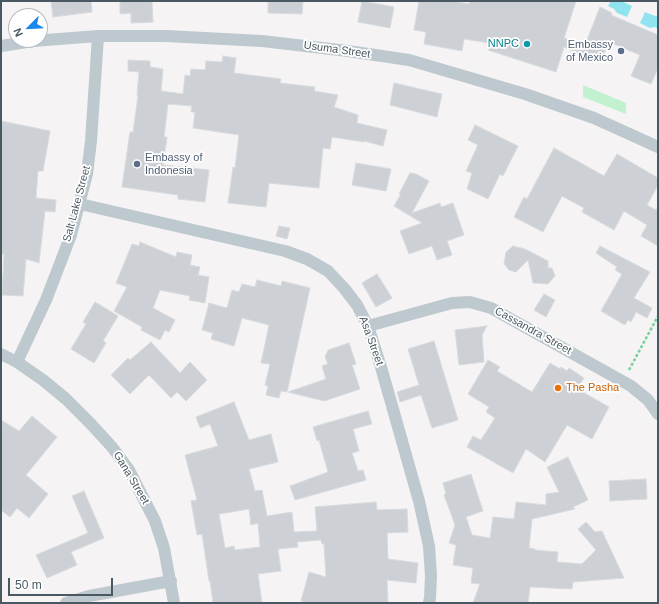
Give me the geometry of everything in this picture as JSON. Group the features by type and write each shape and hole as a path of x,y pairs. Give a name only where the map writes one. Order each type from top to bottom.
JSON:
{"street":[{"name":"Usuma Street","path":"1,46 33,41 98,36 166,36 262,40 409,60 525,94 594,118 658,147"},
{"name":"Salt Lake Street","path":"17,362 46,300 71,235 80,204 90,154 98,36"},
{"name":"Asa Street","path":"80,204 285,251 307,259 328,271 344,288 357,305 368,326 419,501 429,546 431,576 429,603"},
{"name":"Cassandra Street","path":"368,326 452,303 470,302 490,308 631,386 648,400 658,414"},
{"name":"Gana Street","path":"1,354 17,362 43,380 66,399 112,447 128,470 155,521 164,548 174,603"},
{"path":"66,603 89,596 171,581"}],"path":[{"path":"623,381 658,316"}],"green space":[{"path":"583,85 626,103 626,114 583,97"}],"water":[{"path":"611,1 621,1 632,6 627,17 617,13 614,9 608,6"},
{"path":"645,12 658,17 658,29 655,27 650,28 640,23"}],"building":[{"path":"51,1 91,1 92,12 53,17"},
{"path":"120,1 152,1 153,22 131,23 131,13 120,14"},
{"path":"268,1 303,1 302,14 268,13"},
{"path":"362,1 394,7 390,28 358,22"},
{"path":"419,1 452,1 469,4 469,1 576,1 564,38 585,45 600,7 612,13 611,15 658,35 658,68 651,84 631,76 640,55 609,42 600,63 564,47 556,72 488,50 490,43 464,39 462,51 424,44 426,32 414,30"},
{"path":"223,56 236,58 234,73 281,79 280,83 315,87 314,91 338,95 334,107 358,115 357,123 387,130 383,146 364,141 332,137 330,149 323,148 319,188 269,183 266,207 228,203 233,167 235,168 239,135 193,128 195,112 191,112 192,106 168,104 164,137 167,137 163,165 209,170 205,202 178,199 178,195 122,187 130,132 133,132 138,96 139,72 128,71 128,60 150,61 150,67 163,69 161,91 183,94 185,75 190,76 191,69 205,70 206,61 222,62"},
{"path":"394,83 442,94 437,117 390,105"},
{"path":"1,121 50,131 43,171 38,171 36,198 56,200 55,212 45,211 39,263 26,259 23,296 2,295 4,254 1,254"},
{"path":"475,125 518,146 503,176 500,174 488,199 467,189 472,173 466,171 478,145 468,140"},
{"path":"554,148 604,176 617,154 658,178 658,185 647,205 656,210 658,207 658,246 641,236 647,225 624,211 614,230 582,212 584,208 562,196 543,232 514,217 524,197 527,199"},
{"path":"356,163 391,169 386,191 352,185"},
{"path":"410,173 416,174 429,181 412,213 440,203 441,207 453,203 464,235 447,241 452,255 437,260 432,246 409,254 400,231 422,223 394,206"},
{"path":"279,226 290,228 287,239 276,236"},
{"path":"140,242 176,257 177,252 192,255 190,265 200,267 198,275 209,277 205,303 189,300 190,296 160,290 153,308 175,320 169,332 165,330 160,340 141,330 142,327 114,311 127,287 116,283 132,244 139,246"},
{"path":"513,246 525,249 548,261 548,268 552,268 555,276 548,284 533,283 528,260 516,272 509,270 504,264 506,252"},
{"path":"600,246 650,272 634,298 652,308 647,318 636,312 631,322 628,320 625,325 601,311 622,274 615,270 617,267 596,253"},
{"path":"377,274 392,298 376,307 362,283"},
{"path":"257,280 281,286 282,281 310,288 287,392 281,391 279,398 266,395 268,386 265,385 270,364 261,363 269,325 242,318 234,346 211,339 213,333 202,330 209,303 227,308 232,290 239,292 242,284 255,287"},
{"path":"544,294 555,300 546,317 534,310"},
{"path":"95,302 118,316 103,341 106,343 94,363 71,349 86,324 83,322"},
{"path":"487,326 482,335 484,362 459,365 455,330"},
{"path":"434,341 458,420 432,428 421,395 400,402 397,392 419,385 408,349"},
{"path":"151,342 180,373 190,362 207,380 186,401 177,392 171,398 149,375 130,394 111,375 128,358 130,360"},
{"path":"349,343 356,364 352,365 360,389 324,401 288,392 326,379 322,366 328,364 325,357 328,350"},
{"path":"488,360 500,367 497,371 532,392 550,363 567,371 569,368 584,378 578,387 580,388 579,390 609,407 592,439 567,425 545,462 526,449 513,473 467,447 473,436 481,440 495,418 486,412 489,407 468,394"},
{"path":"234,402 249,440 271,434 278,462 249,469 255,491 262,490 267,516 292,512 294,532 317,531 315,507 376,502 377,510 407,509 408,532 387,533 388,559 418,563 416,583 387,580 388,603 309,603 301,601 309,572 326,577 324,544 322,544 321,540 297,542 298,547 278,549 281,571 258,574 262,603 213,603 202,534 197,535 191,501 197,500 185,455 218,446 210,424 200,428 196,417","holes":["249,509 251,525 258,523 260,547 235,550 234,546 225,548 219,514"]},
{"path":"368,411 372,424 353,429 359,451 352,453 358,471 363,470 366,480 295,500 290,486 328,472 319,440 317,441 313,427"},
{"path":"32,416 57,437 26,475 48,494 29,518 17,508 10,517 1,510 1,420 19,431"},
{"path":"568,457 588,500 573,507 575,509 532,519 529,548 558,552 557,562 582,564 596,550 578,529 586,522 595,532 602,531 624,578 573,582 572,589 530,587 528,603 473,603 480,584 471,583 473,568 453,565 456,545 449,543 455,525 444,495 446,494 443,483 471,474 483,511 466,517 472,535 490,538 493,517 514,519 516,502 546,505 546,494 559,492 547,467"},
{"path":"646,479 647,499 609,501 609,481"},
{"path":"84,491 104,538 71,552 77,565 47,578 36,555 88,533 72,496"}],"place":[{"name":"NNPC","path":"527,44"},
{"name":"Embassy of Mexico","path":"621,51"},
{"name":"Embassy of Indonesia","path":"137,164"},
{"name":"The Pasha","path":"558,388"}]}
